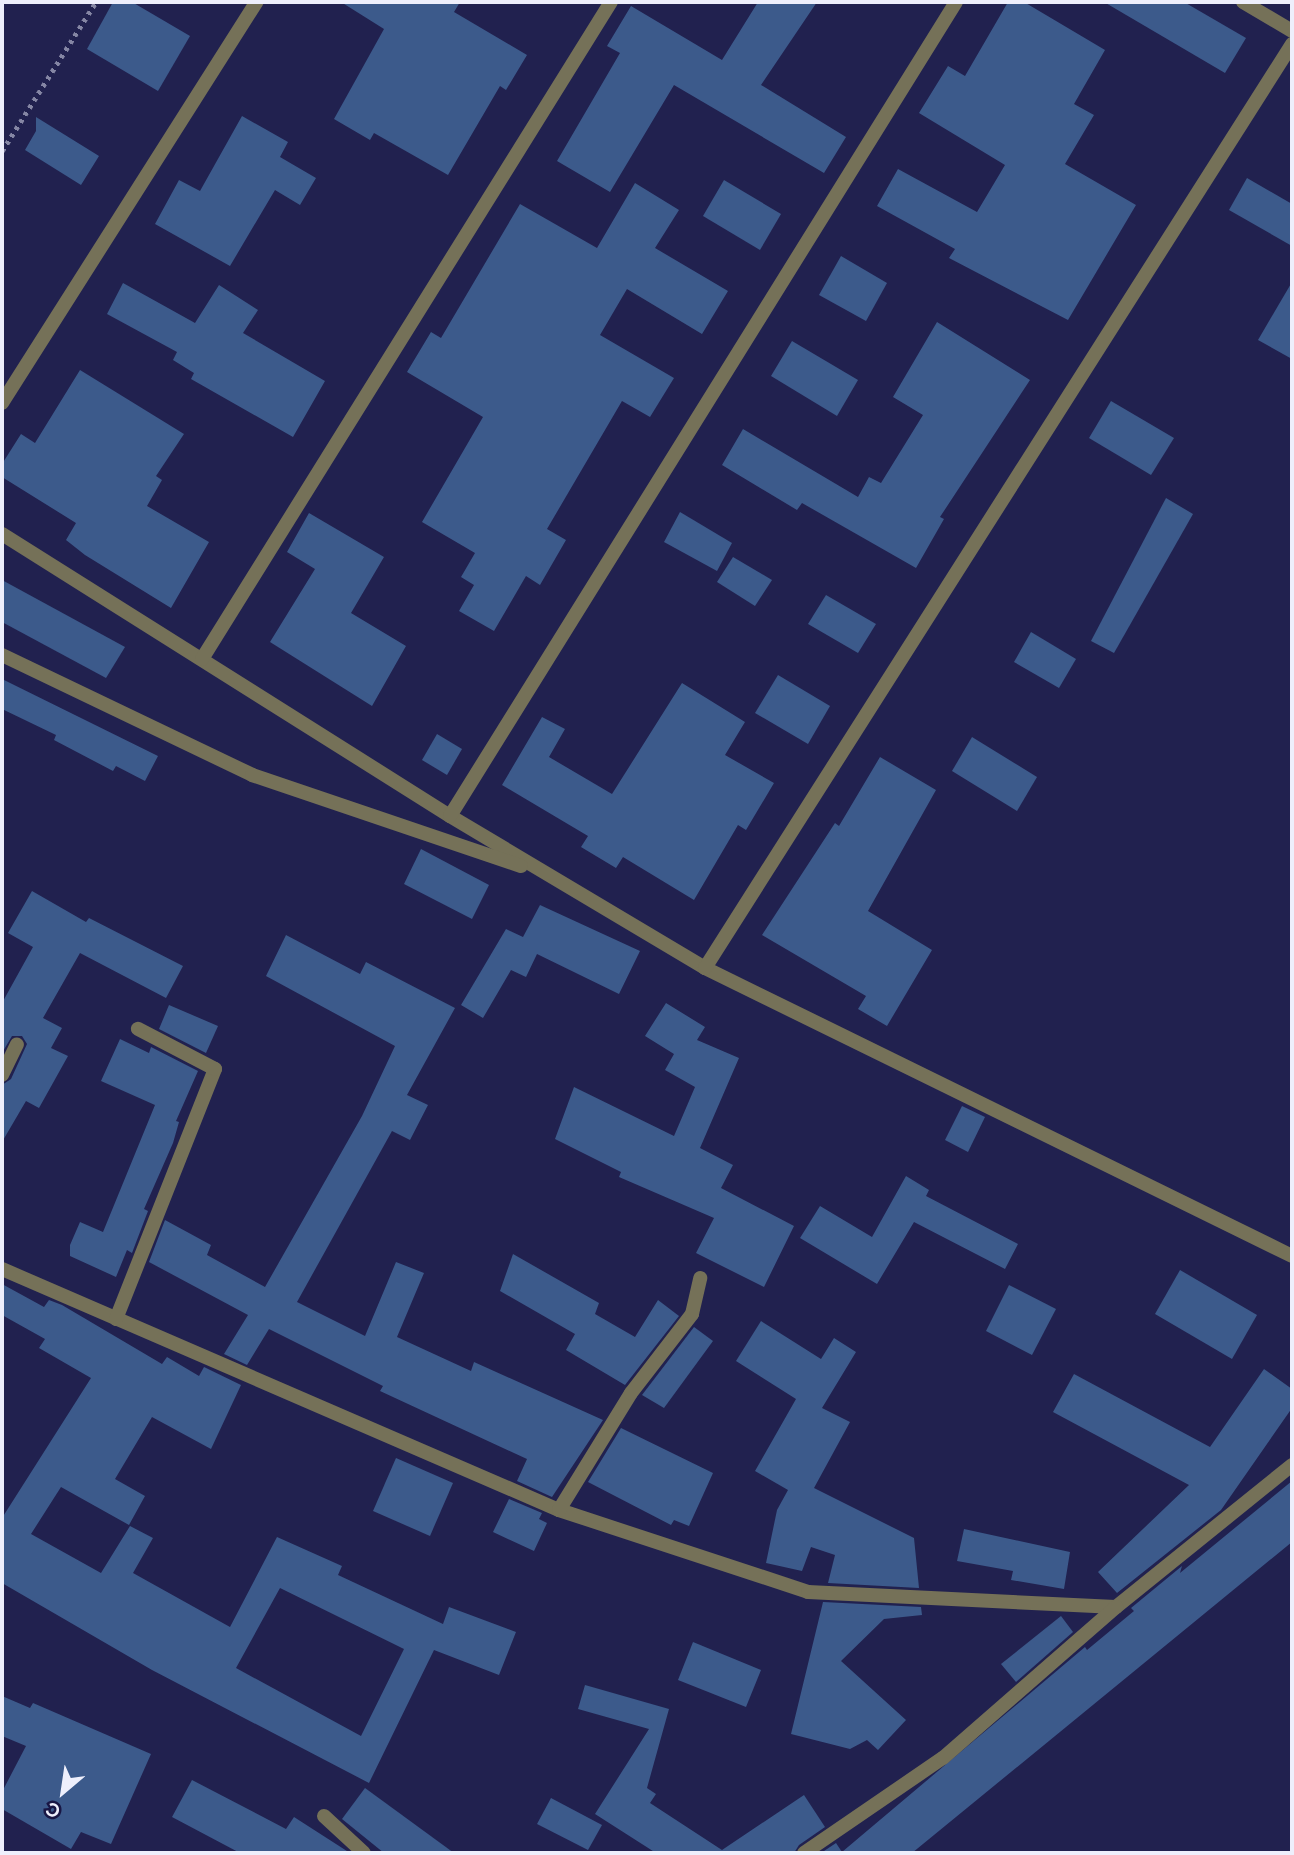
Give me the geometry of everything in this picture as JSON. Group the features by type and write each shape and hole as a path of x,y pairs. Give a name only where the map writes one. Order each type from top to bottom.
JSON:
{"street":[{"path":"2,403 256,2"},
{"path":"202,659 611,2"},
{"path":"450,816 956,2"},
{"path":"1243,2 1292,31"},
{"path":"705,968 1292,44"},
{"path":"2,534 450,816 705,968 1292,1256"},
{"path":"2,655 252,775 550,875"},
{"path":"116,1319 215,1069 138,1029"},
{"path":"2,1075 18,1044"},
{"path":"2,1269 559,1510 808,1592 1116,1607"},
{"path":"559,1510 631,1393 692,1314 700,1278"},
{"path":"804,1853 943,1758 1116,1607 1292,1465"},
{"path":"324,1816 364,1853"}],"path":[{"path":"2,151 96,2"}],"building":[{"path":"113,2 132,2 190,36 158,91 87,49"},
{"path":"341,2 460,2 454,12 527,55 506,90 500,86 448,175 374,133 370,140 334,119 384,29"},
{"path":"758,2 817,2 761,85 846,137 824,173 674,85 610,192 557,161 620,53 607,46 631,6 722,60"},
{"path":"1008,2 1024,2 1105,50 1074,104 1094,115 1065,164 1136,205 1068,320 949,258 955,249 877,206 898,169 977,212 1005,165 919,113 948,66 965,76"},
{"path":"1104,2 1184,2 1246,38 1225,73"},
{"path":"242,116 288,142 280,157 316,178 300,205 275,190 230,266 155,224 179,180 200,191"},
{"path":"36,117 99,156 81,185 25,150 36,131"},
{"path":"1247,178 1292,204 1292,246 1229,210"},
{"path":"724,180 781,214 760,250 703,216"},
{"path":"635,183 679,210 655,248 728,291 702,334 627,289 600,335 674,378 650,417 622,401 547,529 566,540 540,585 526,576 494,631 459,611 474,585 461,577 475,553 422,522 483,417 407,372 431,332 441,338 520,204 597,248"},
{"path":"841,256 887,283 866,321 819,295"},
{"path":"1292,282 1292,359 1258,340"},
{"path":"123,283 195,323 219,285 258,310 243,333 325,381 293,437 191,379 194,373 173,360 177,352 107,314"},
{"path":"937,322 1030,380 940,517 944,519 916,568 802,503 797,510 722,465 743,429 858,497 869,477 881,483 923,415 893,397"},
{"path":"792,341 858,380 837,416 771,376"},
{"path":"80,370 184,434 156,476 162,480 147,506 209,542 171,608 85,555 66,540 76,523 2,477 2,464 21,434 35,443"},
{"path":"1111,401 1174,438 1151,475 1089,438"},
{"path":"1166,498 1193,514 1114,653 1091,641"},
{"path":"680,512 732,543 717,571 664,542"},
{"path":"309,513 384,557 351,613 406,646 372,706 270,642 315,569 287,552"},
{"path":"733,557 772,580 755,606 717,582"},
{"path":"2,580 125,647 106,678 2,622"},
{"path":"826,595 876,624 858,653 808,624"},
{"path":"1031,632 1076,659 1059,688 1014,662"},
{"path":"778,675 830,706 808,744 755,713"},
{"path":"2,679 158,756 145,781 116,766 113,771 54,740 56,735 2,709"},
{"path":"682,683 745,722 725,755 774,783 746,830 738,825 694,900 623,857 616,868 581,847 588,836 502,785 542,717 565,729 549,757 612,794"},
{"path":"437,734 462,749 447,775 422,760"},
{"path":"972,737 1037,777 1017,811 952,771"},
{"path":"880,757 936,790 868,911 932,950 887,1026 858,1009 866,996 762,935 835,823 839,826"},
{"path":"421,849 489,885 472,919 404,884"},
{"path":"32,891 86,922 89,918 183,966 166,998 80,953 43,1018 62,1028 51,1048 68,1056 39,1108 26,1101 2,1142 2,1085 11,1079 27,1044 22,1036 12,1036 2,1053 2,1003 33,947 8,933"},
{"path":"540,905 640,951 619,994 537,954 526,977 511,970 483,1018 461,1005 506,929 523,937"},
{"path":"286,935 360,974 366,962 455,1008 407,1095 428,1105 410,1140 392,1131 297,1302 365,1336 396,1262 424,1273 397,1337 471,1371 474,1362 603,1420 552,1497 517,1481 527,1459 380,1391 383,1386 269,1329 247,1365 224,1354 248,1315 149,1262 165,1220 211,1245 207,1255 265,1287 362,1116 395,1046 266,976"},
{"path":"666,1003 705,1027 697,1040 739,1058 700,1148 733,1165 721,1188 794,1226 764,1287 696,1253 714,1218 619,1177 621,1172 555,1139 574,1087 674,1136 695,1087 665,1070 674,1054 645,1036"},
{"path":"169,1005 218,1026 206,1053 159,1029"},
{"path":"120,1039 149,1053 151,1047 198,1071 176,1121 179,1122 173,1143 144,1209 148,1211 132,1253 127,1250 116,1277 70,1256 70,1245 80,1222 103,1232 155,1105 101,1081"},
{"path":"962,1106 985,1117 968,1152 945,1140"},
{"path":"906,1176 929,1190 926,1196 1018,1244 1005,1269 914,1222 877,1284 800,1238 820,1206 872,1237"},
{"path":"513,1254 599,1303 595,1314 635,1337 658,1300 679,1316 625,1385 566,1350 575,1334 500,1291"},
{"path":"1180,1270 1257,1315 1232,1359 1155,1314"},
{"path":"2,1284 44,1307 49,1300 62,1305 162,1364 167,1357 199,1376 204,1367 241,1385 211,1449 152,1417 115,1479 145,1496 129,1525 61,1487 31,1534 101,1573 130,1526 153,1538 133,1573 230,1627 277,1537 342,1566 338,1575 443,1624 449,1607 516,1632 499,1675 434,1650 369,1783 152,1670 2,1583 2,1518 91,1378 39,1348 45,1339 2,1315","holes":["280,1588 404,1649 361,1736 236,1668"]},
{"path":"1009,1285 1056,1309 1032,1355 986,1331"},
{"path":"761,1321 821,1359 834,1338 856,1352 822,1408 850,1422 814,1488 914,1538 919,1588 828,1583 835,1555 811,1547 802,1571 766,1563 777,1510 788,1490 755,1471 796,1399 736,1361"},
{"path":"694,1327 713,1341 664,1408 642,1395"},
{"path":"1264,1369 1292,1389 1292,1408 1221,1510 1117,1593 1098,1572 1189,1485 1053,1412 1074,1374 1210,1447"},
{"path":"621,1428 713,1473 689,1526 674,1520 671,1525 588,1482"},
{"path":"396,1458 453,1483 430,1536 373,1511"},
{"path":"1292,1481 1292,1542 912,1853 821,1853 836,1843 842,1852 1085,1647 1087,1650 1134,1611 1131,1608 1182,1566 1180,1573"},
{"path":"509,1499 542,1513 539,1519 547,1523 534,1551 493,1532"},
{"path":"964,1529 1070,1552 1064,1589 1011,1580 1013,1571 957,1561"},
{"path":"823,1602 921,1607 922,1615 884,1619 841,1661 906,1720 878,1750 867,1740 850,1749 791,1734"},
{"path":"1061,1616 1073,1632 1016,1682 1001,1664"},
{"path":"693,1642 761,1670 746,1707 678,1680"},
{"path":"585,1685 669,1709 647,1788 656,1794 650,1803 722,1850 804,1795 825,1827 799,1845 794,1853 656,1853 595,1814 649,1729 578,1709"},
{"path":"2,1696 30,1708 33,1703 151,1754 111,1844 81,1832 71,1849 2,1809 2,1792 26,1746 2,1736"},
{"path":"192,1780 286,1829 294,1817 350,1853 240,1853 172,1817"},
{"path":"365,1788 454,1853 384,1853 342,1819"},
{"path":"551,1798 602,1825 588,1850 537,1824"}]}
